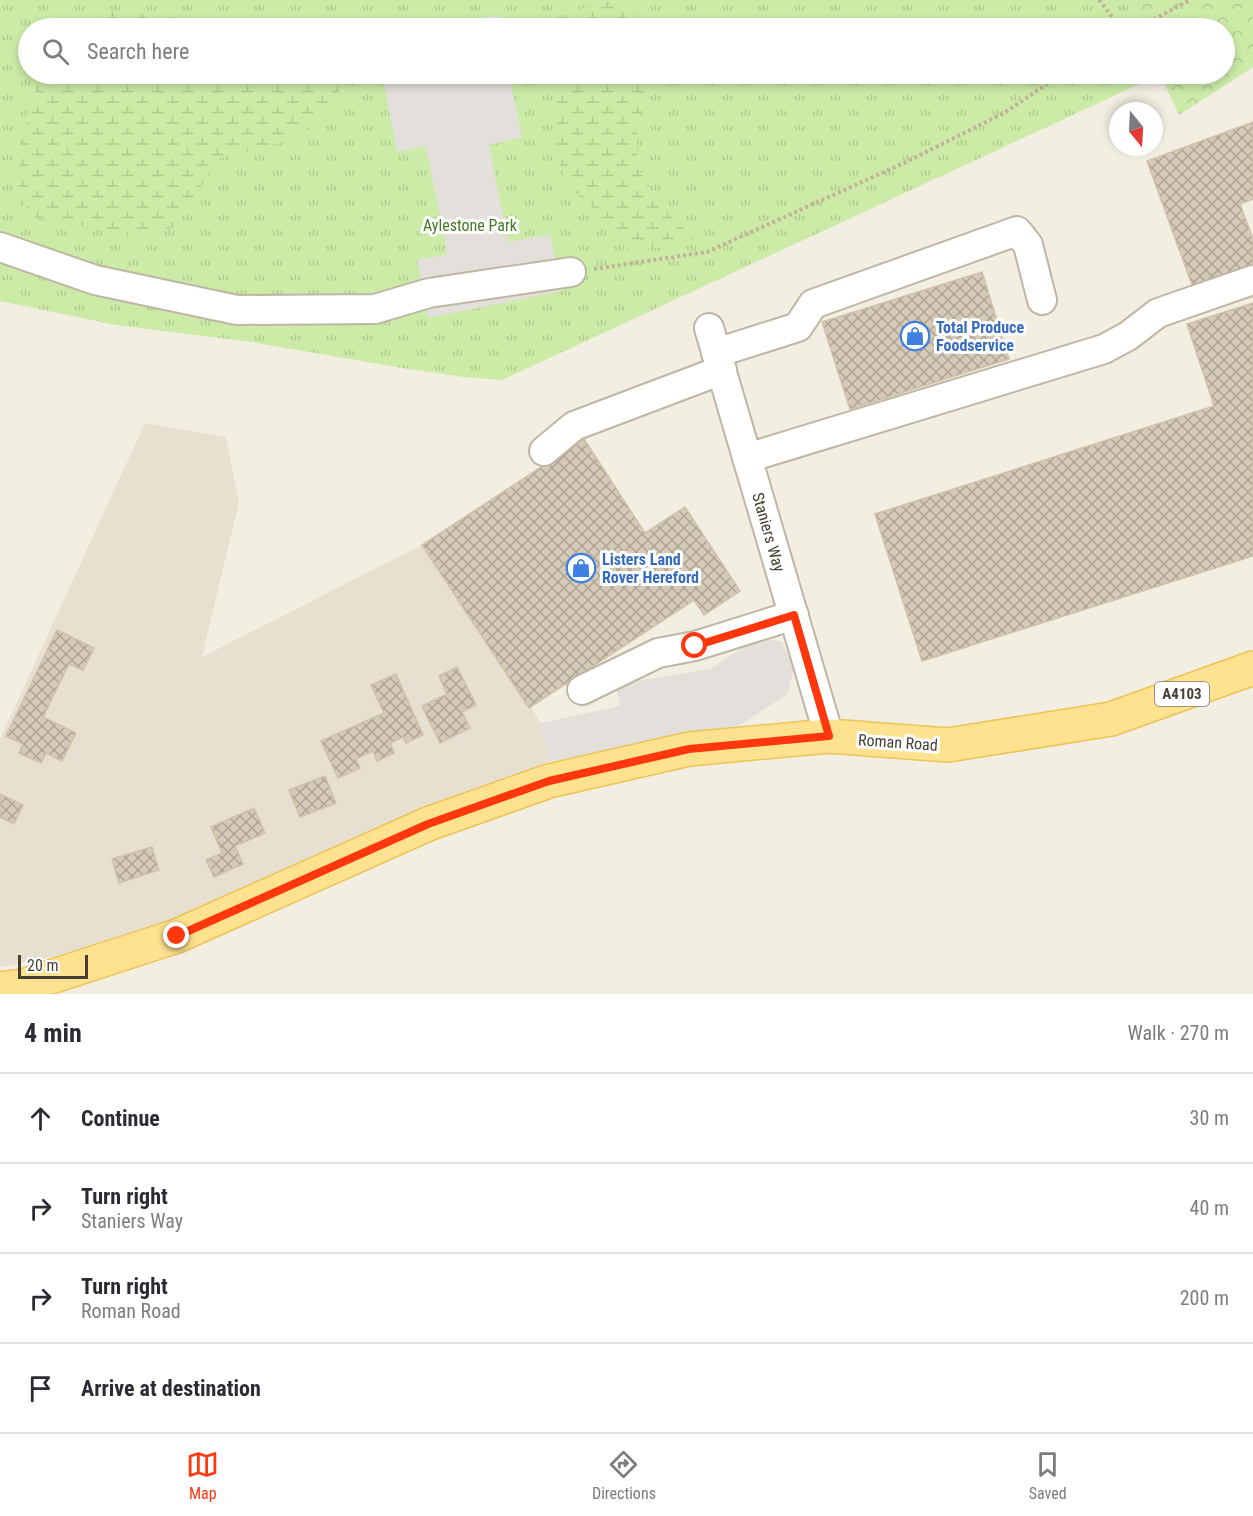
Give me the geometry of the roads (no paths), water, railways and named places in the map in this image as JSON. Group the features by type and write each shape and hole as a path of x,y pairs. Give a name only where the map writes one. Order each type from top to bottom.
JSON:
{"main road":[{"name":"Roman Road","path":"0,989 23,986 177,936 428,824 549,781 689,749 829,736 948,745 1111,719 1253,668"}],"lane":[{"path":"544,451 574,426 716,350 798,327 813,304 1017,231 1028,245 1042,300"},
{"path":"0,246 94,280 237,310 375,309 429,293 571,272"},
{"path":"747,458 1104,349 1128,336 1158,313 1253,280"},
{"name":"Staniers Way","path":"716,350 829,736"},
{"path":"582,690 658,653 695,646 794,615"}],"place":[{"name":"Total Produce Foodservice","path":"915,336"},
{"name":"Listers Land Rover Hereford","path":"581,568"}],"park label":[{"name":"Aylestone Park","path":"470,225"}]}
